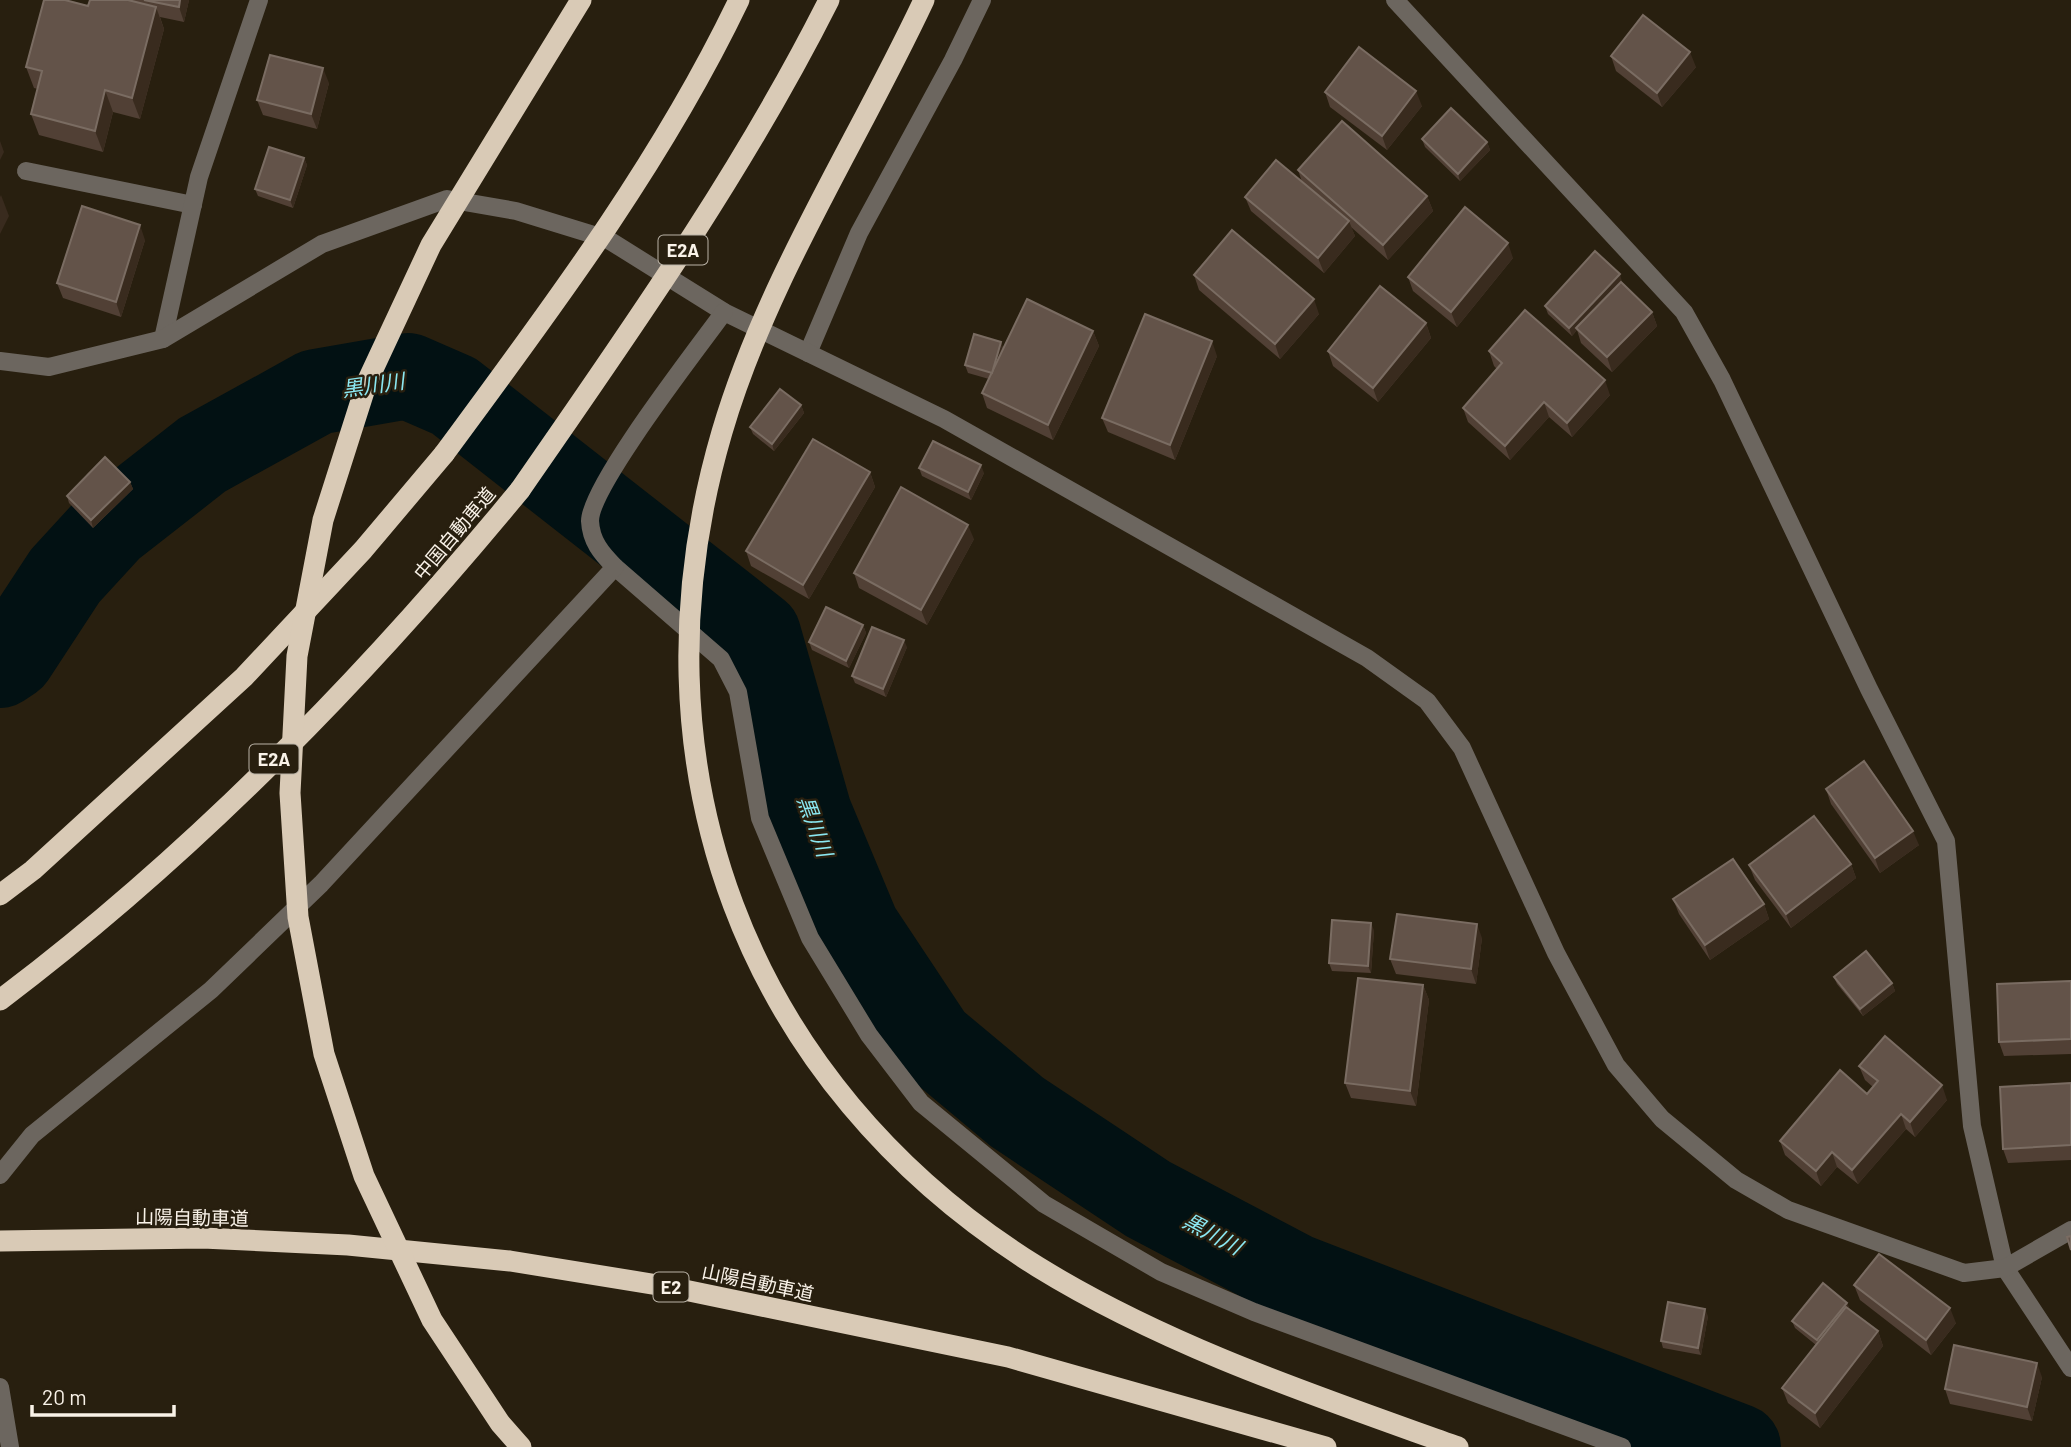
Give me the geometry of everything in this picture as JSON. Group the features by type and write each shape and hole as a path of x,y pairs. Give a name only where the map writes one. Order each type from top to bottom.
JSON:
{"highway":[{"path":"520,1447 500,1423 432,1320 364,1176 324,1054 298,917 290,793 297,656 323,520 367,382 431,245 581,0"},
{"path":"0,895 121,792 244,677 363,550 444,454 565,290 648,164 739,0"},
{"name":"中国自動車道","path":"0,999 70,947 215,820 444,583 520,490 710,209 797,63 829,0"},
{"path":"924,0 890,72 814,214 751,353 723,430 705,504 693,584 687,680 697,778 723,879 762,976 811,1056 875,1135 950,1205 1039,1267 1131,1317 1241,1367 1458,1447"},
{"name":"山陽自動車道","path":"0,1241 203,1238 348,1245 510,1262 670,1287 1008,1357 1326,1447"}],"street":[{"path":"163,339 199,177 259,0"},
{"path":"808,353 859,233 953,60 982,0"},
{"path":"1395,0 1684,312 1722,380 1869,689 1946,841 1972,1126 2005,1268 2071,1368"},
{"path":"26,171 193,205"},
{"path":"0,361 49,367 163,339 322,244 447,199 516,211 607,239 724,313 944,419 1367,658 1427,701 1462,748 1556,953 1616,1065 1662,1119 1736,1180 1788,1210 1964,1273 2005,1268 2071,1230"},
{"path":"724,313 605,479 590,519 596,547 615,567 720,659 738,692 760,818 810,938 869,1035 921,1103 1044,1204 1161,1272 1254,1312 1622,1447"},
{"path":"0,1175 32,1135 211,990 321,884 615,567"},
{"path":"0,1387 10,1447"}],"building":[{"path":"44,0 65,0 88,6 90,0 128,0 156,7 132,98 105,90 95,131 31,114 42,71 26,67"},
{"path":"144,0 180,0 179,7"},
{"path":"1643,15 1690,52 1657,93 1611,56"},
{"path":"1359,47 1416,91 1382,136 1325,92"},
{"path":"270,55 323,68 311,114 257,100"},
{"path":"1451,108 1487,142 1458,174 1422,139"},
{"path":"1342,121 1427,196 1383,245 1298,170"},
{"path":"269,147 304,158 290,200 255,189"},
{"path":"1276,160 1349,221 1318,258 1245,197"},
{"path":"82,206 140,225 116,302 57,283"},
{"path":"1465,207 1508,243 1451,312 1408,277"},
{"path":"1232,230 1314,299 1275,344 1194,275"},
{"path":"1595,251 1620,274 1569,328 1545,306"},
{"path":"1621,282 1652,312 1607,357 1576,328"},
{"path":"1380,286 1426,323 1373,388 1328,351"},
{"path":"1027,299 1093,331 1048,425 982,393"},
{"path":"1525,310 1605,380 1567,423 1544,402 1505,446 1463,408 1502,363 1489,351"},
{"path":"1145,314 1212,341 1170,445 1102,418"},
{"path":"974,334 1001,342 992,373 965,365"},
{"path":"780,389 801,405 772,444 750,427"},
{"path":"813,439 870,472 803,585 746,551"},
{"path":"933,441 981,465 968,492 919,468"},
{"path":"105,457 130,482 91,520 67,496"},
{"path":"901,487 968,525 921,610 854,573"},
{"path":"826,607 863,625 846,661 809,642"},
{"path":"872,627 904,640 883,689 852,676"},
{"path":"1864,761 1913,831 1875,858 1826,789"},
{"path":"1814,816 1851,864 1786,914 1749,865"},
{"path":"1733,859 1764,904 1705,945 1673,899"},
{"path":"1397,914 1477,924 1471,969 1390,959"},
{"path":"1332,920 1371,923 1368,966 1329,963"},
{"path":"1866,951 1892,983 1860,1009 1834,977"},
{"path":"1358,978 1423,985 1410,1091 1345,1083"},
{"path":"2071,981 2071,1039 1999,1042 1997,984"},
{"path":"1885,1036 1942,1085 1910,1122 1901,1114 1852,1170 1832,1152 1816,1171 1780,1141 1840,1070 1867,1094 1878,1081 1859,1066"},
{"path":"2071,1083 2071,1145 2003,1149 2000,1087"},
{"path":"1879,1254 1950,1308 1926,1340 1854,1285"},
{"path":"1823,1283 1847,1303 1817,1340 1792,1321"},
{"path":"1668,1302 1705,1309 1698,1348 1661,1341"},
{"path":"1846,1307 1878,1331 1815,1413 1782,1388"},
{"path":"1954,1345 2037,1363 2027,1407 1945,1389"}],"waterway":[{"name":"黒川川","path":"0,665 12,657 65,576 110,527 202,455 316,392 408,376 454,396 758,634 809,813 857,928 932,1041 1017,1112 1148,1199 1296,1277 1738,1447"}]}
